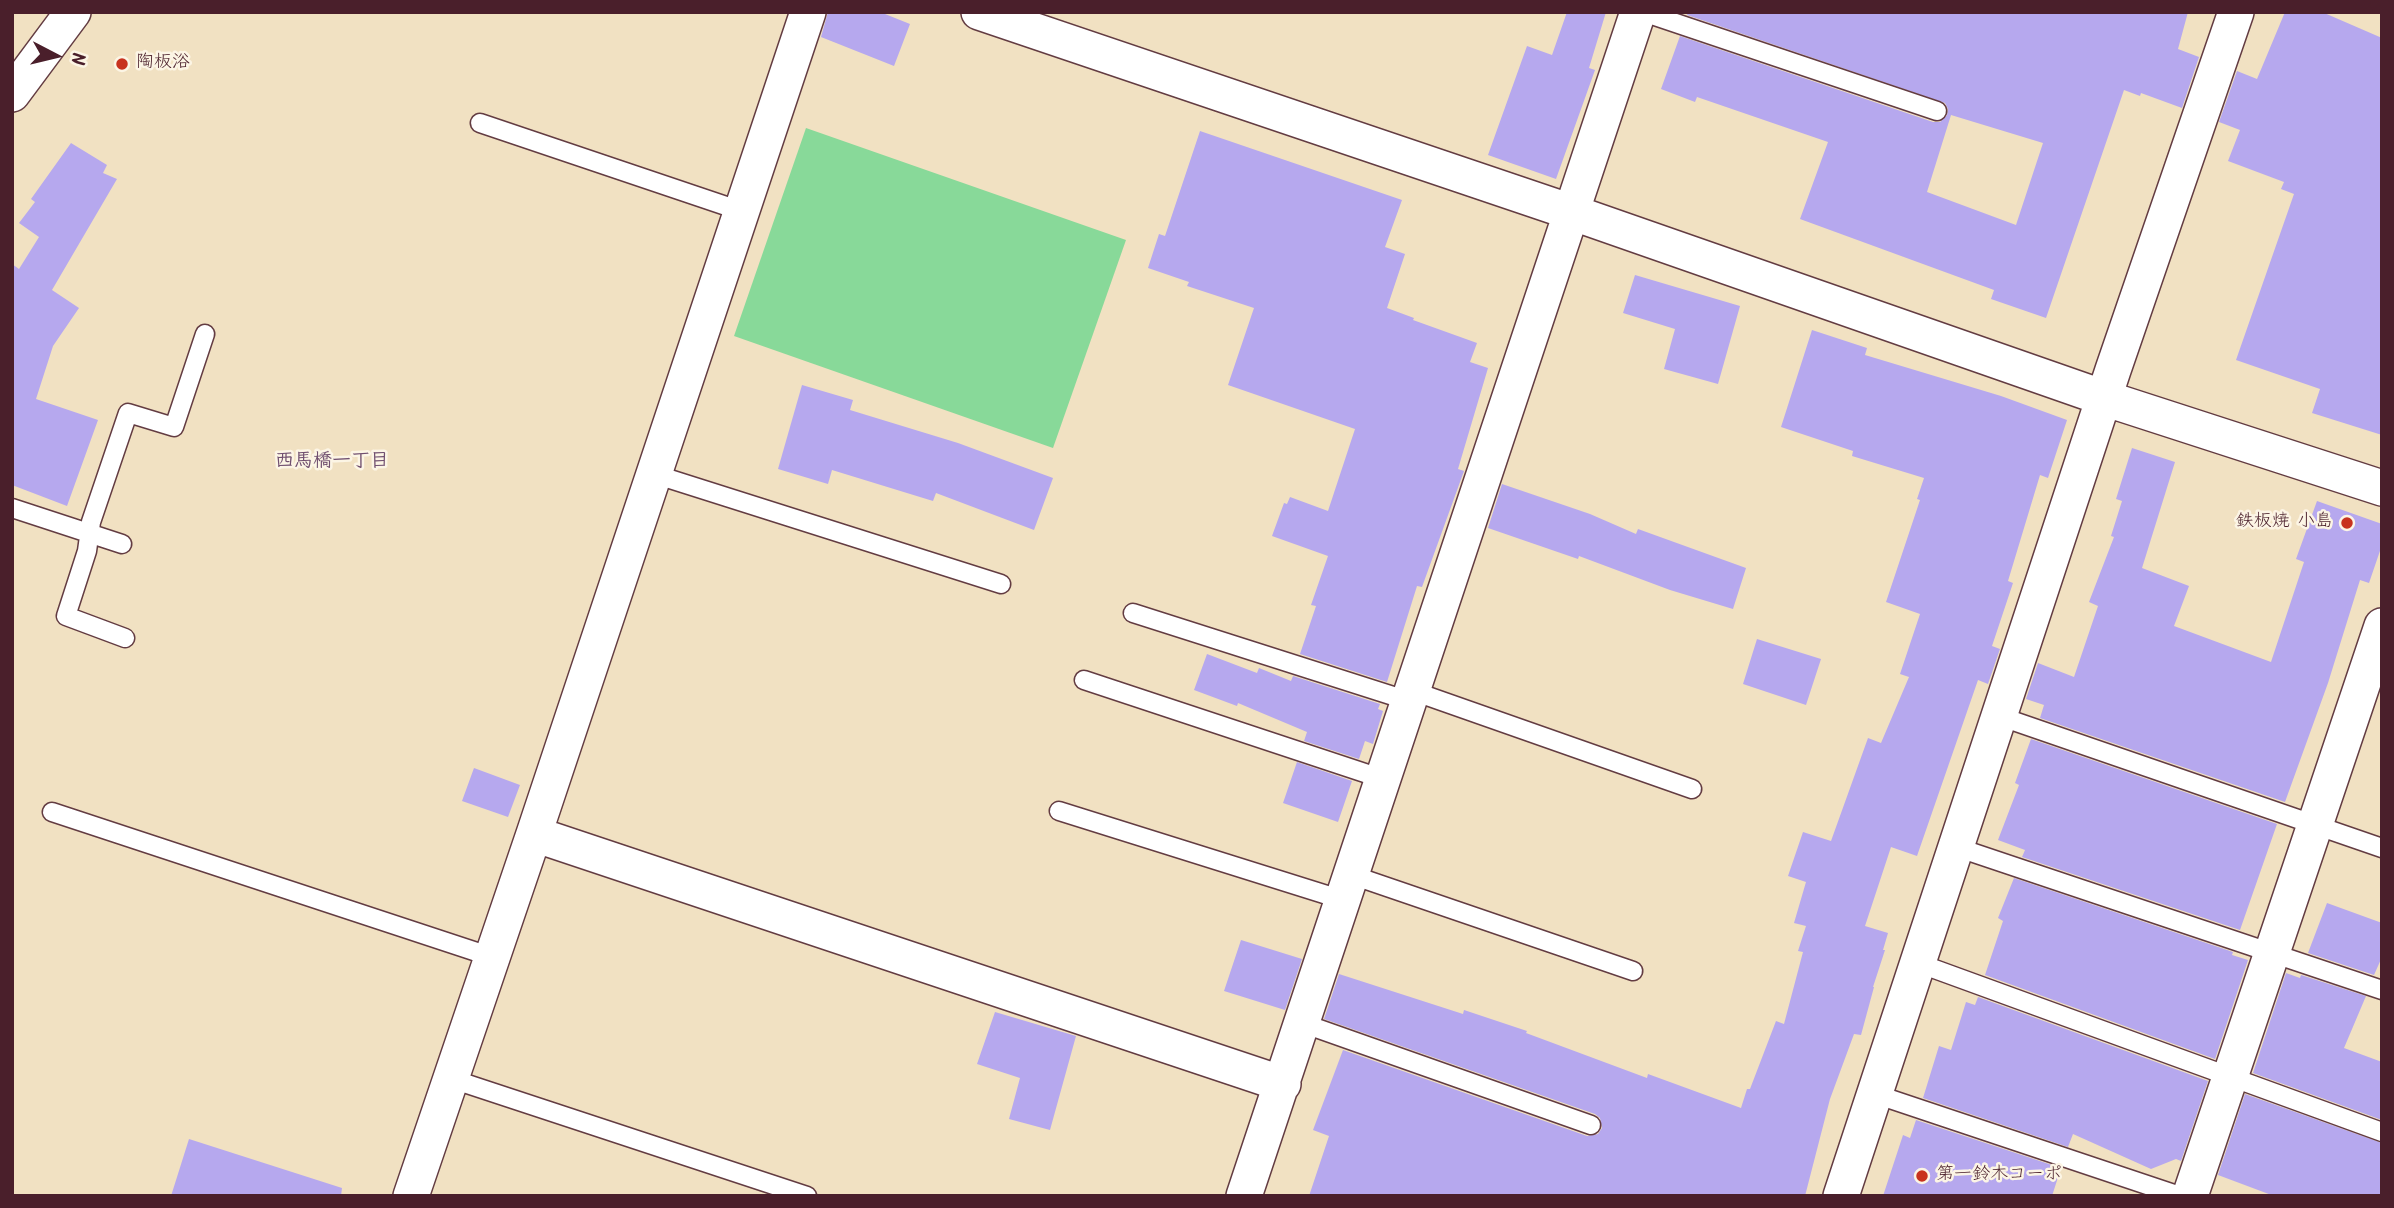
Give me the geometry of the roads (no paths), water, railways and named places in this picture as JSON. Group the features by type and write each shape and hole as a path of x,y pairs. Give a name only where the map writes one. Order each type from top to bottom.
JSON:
{"street":[{"path":"12,94 73,12"},
{"path":"411,1196 808,12"},
{"path":"979,12 1571,212 2104,398 2382,488"},
{"path":"1244,1196 1571,212 1641,12"},
{"path":"1841,1196 2104,398 2236,12"},
{"path":"2190,1196 2382,626"},
{"path":"534,834 1283,1084"}],"lane":[{"path":"1641,12 1937,111"},
{"path":"480,123 741,211"},
{"path":"125,638 66,616 87,551 91,522 128,413 174,427 205,334"},
{"path":"654,474 1001,584"},
{"path":"12,509 122,544"},
{"path":"1133,613 1411,696 1692,789"},
{"path":"1084,680 1384,779"},
{"path":"1999,716 2382,848"},
{"path":"1059,811 1348,887 1633,971"},
{"path":"52,812 492,957"},
{"path":"1956,847 2382,990"},
{"path":"1918,963 2382,1132"},
{"path":"1302,1023 1591,1125"},
{"path":"452,1079 807,1196"},
{"path":"1875,1094 2180,1196"}],"place":[{"name":"陶板浴","path":"122,64"},
{"name":"鉄板焼 小島","path":"2347,523"},
{"name":"第一鈴木コーポ","path":"1922,1176"}],"district":[{"name":"西馬橋一丁目","path":"332,463"}]}
